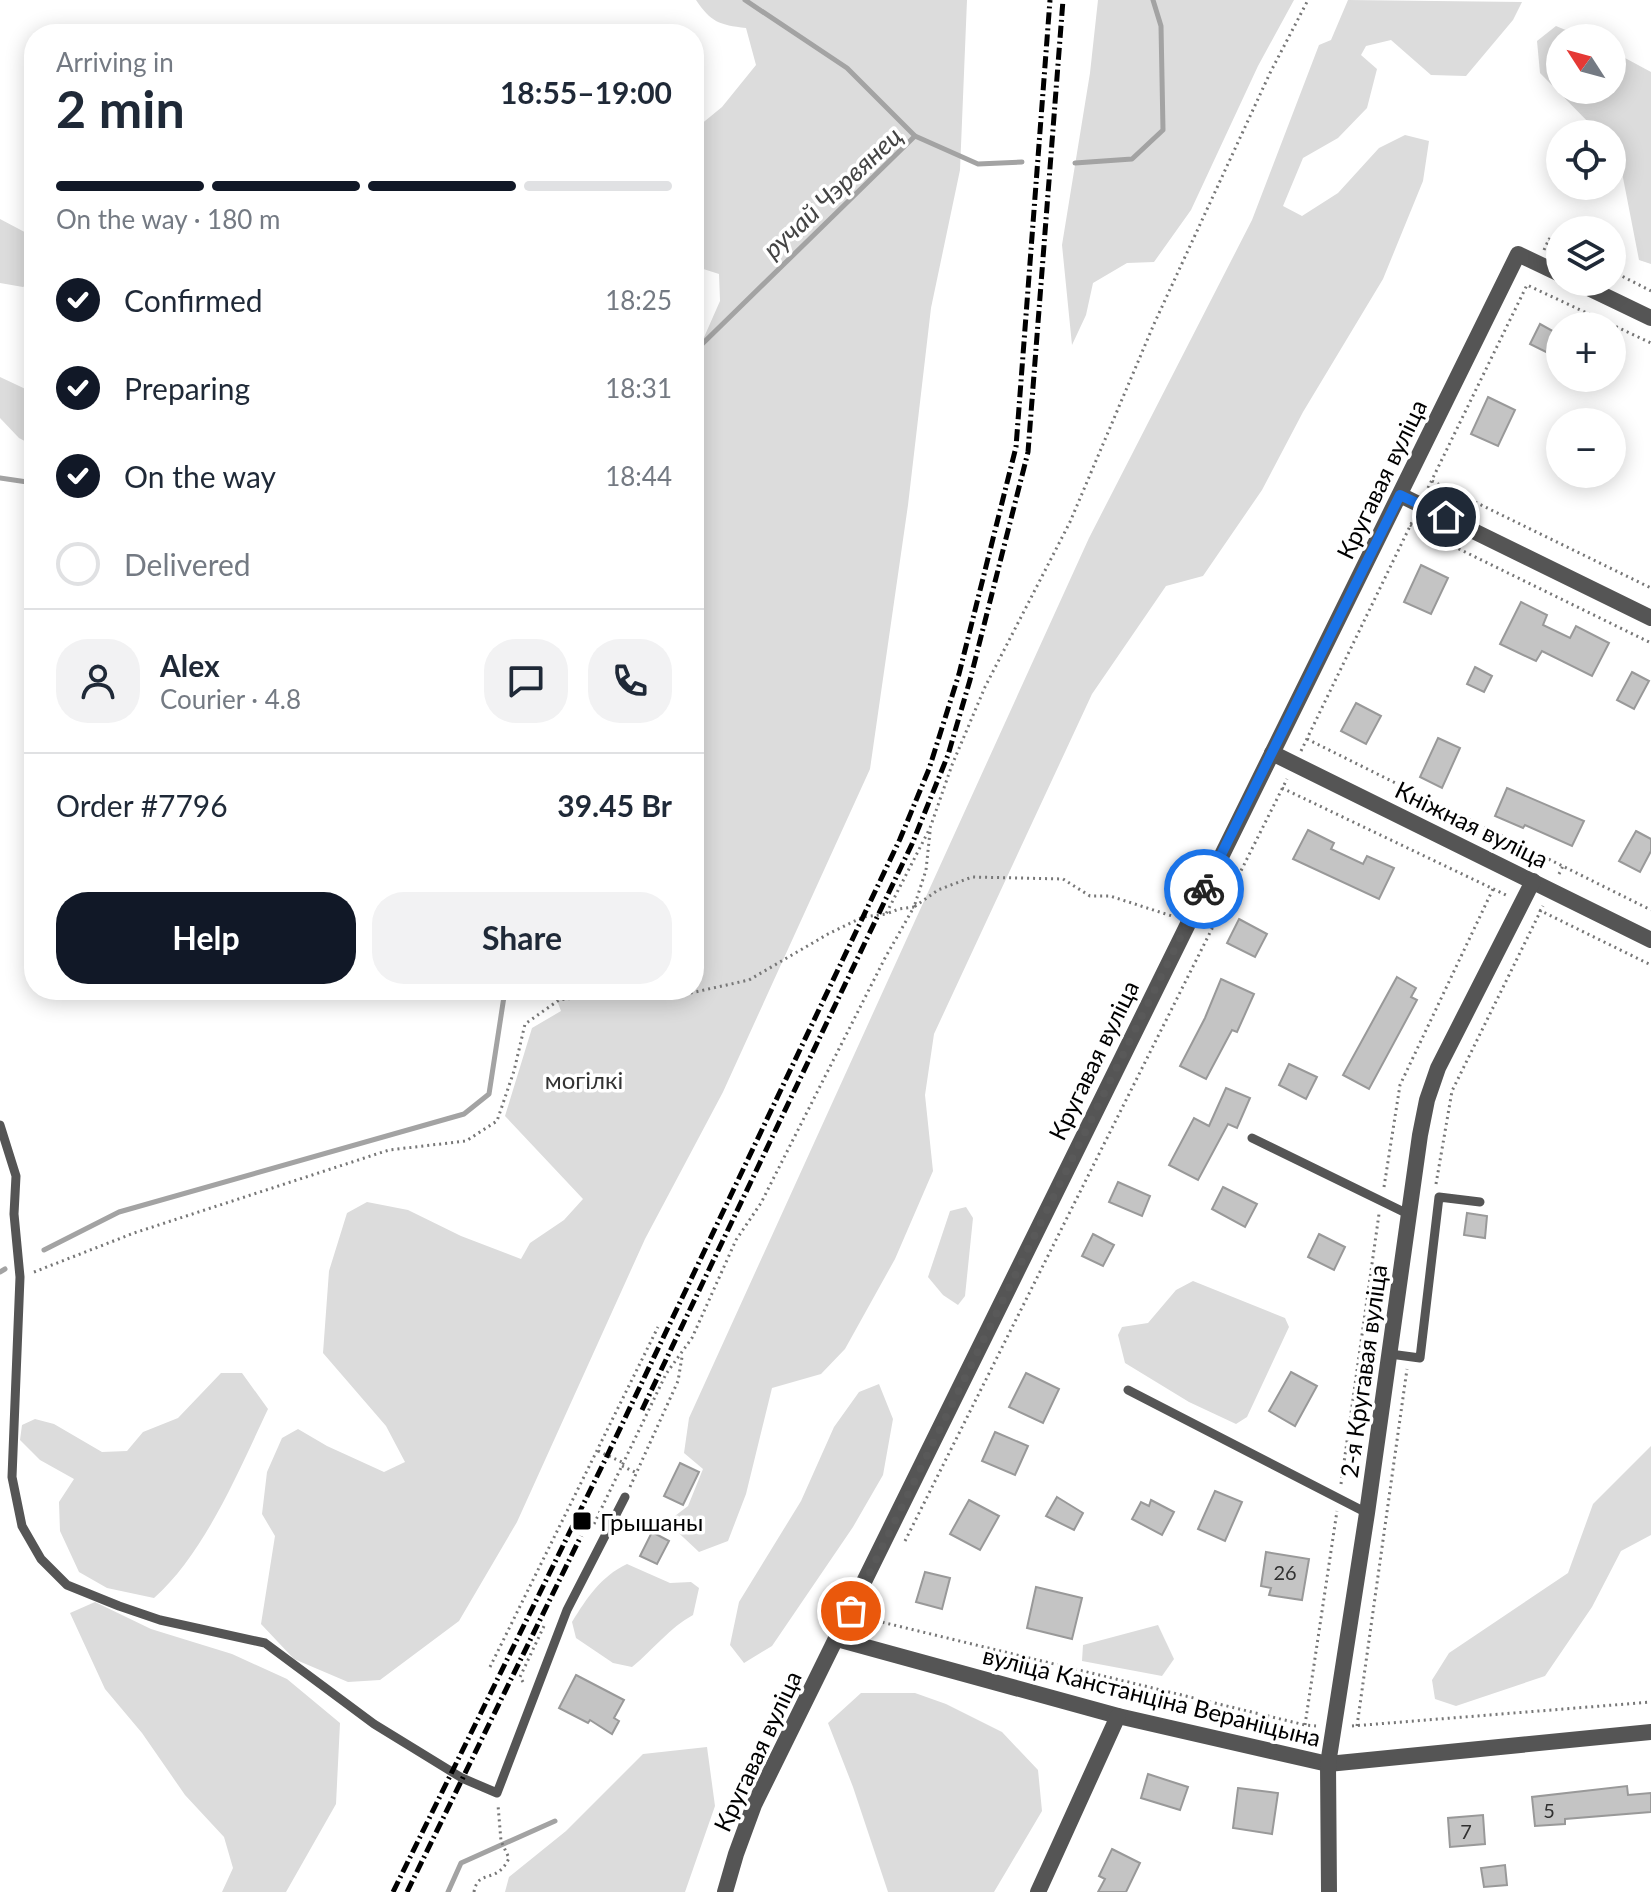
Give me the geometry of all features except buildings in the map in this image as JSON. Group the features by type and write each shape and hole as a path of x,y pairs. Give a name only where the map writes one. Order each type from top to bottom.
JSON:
{"street":[{"name":"Кругавая вуліца","path":"725,1892 754,1805 1518,254 1546,267"},
{"path":"1605,296 1651,318"},
{"path":"1400,495 1651,618"},
{"name":"Кніжная вуліца","path":"1272,753 1651,940"},
{"name":"2-я Кругавая вуліца","path":"1329,1892 1328,1764 1427,1100 1438,1068 1533,881"},
{"name":"вуліца Канстанціна Вераніцына","path":"837,1639 1118,1716 1328,1764 1651,1732"},
{"path":"1038,1892 1118,1716"}],"lane":[{"path":"0,1125 16,1176 14,1214 20,1277 12,1477 22,1526 41,1559 67,1585 160,1620 265,1643 374,1724 462,1778 497,1793 567,1610 625,1497"},
{"path":"1252,1138 1410,1215"},
{"path":"1390,1354 1420,1358 1439,1197 1480,1202"},
{"path":"1128,1390 1367,1513"}],"path":[{"path":"886,914 930,828 985,687 1070,522 1154,324 1270,73 1308,0"},
{"path":"1626,278 1651,291"},
{"path":"905,1541 1295,764 1527,285 1651,343"},
{"path":"1432,481 1651,588"},
{"path":"1410,525 1651,643"},
{"path":"1307,739 1651,910"},
{"path":"864,1618 1305,1725 1400,1085 1493,889 1282,788"},
{"path":"625,1497 678,1381 683,1354 736,1240 761,1203 914,907 926,870 930,828"},
{"path":"704,990 749,980 863,917 914,907 938,890 972,877 1063,879 1090,896 1110,896 1187,921"},
{"path":"1540,911 1651,965"},
{"path":"20,1277 134,1233 389,1150 466,1141 497,1121 514,1071 525,1024 559,1000"},
{"path":"490,1667 658,1327"},
{"path":"666,1374 683,1354"},
{"path":"597,1451 637,1473"},
{"path":"1357,1726 1651,1702"},
{"path":"474,1892 475,1884 481,1878 496,1875 509,1858 501,1841 497,1793"}],"green space":[{"name":"могілкі","path":"696,0 967,0 960,170 931,308 908,505 870,769 723,1092 645,1239 517,1522 459,1621 380,1680 348,1682 294,1659 261,1624 275,1536 262,1514 267,1472 282,1438 298,1429 384,1472 405,1462 386,1426 323,1353 329,1271 347,1213 367,1202 408,1210 461,1236 521,1259 530,1243 564,1220 583,1199 505,1116 532,1028 561,1011 557,1000 704,1000 704,337 720,301 719,274 704,269 704,122 722,107 756,65 746,28 716,21"},
{"path":"1098,0 1294,0 1258,66 1191,210 1154,262 1127,263 1093,283 1086,315 1072,345 1062,245 1090,73"},
{"path":"1348,0 1522,2 1513,20 1466,76 1431,75 1391,40 1366,46 1361,55 1377,69 1367,108 1338,138 1303,158 1283,206 1302,216 1338,193 1379,148 1405,135 1429,141 1423,181 1383,279 1303,412 1262,490 1203,576 1166,586 1092,694 934,1034 925,1095 933,1171 895,1259 845,1349 821,1374 772,1388 746,1494 728,1541 699,1552 667,1522 688,1506 703,1469 684,1453 689,1418 1089,538 1252,220 1319,45 1331,40"},
{"path":"1546,34 1546,79 1540,73 1537,41"},
{"path":"1626,59 1651,72 1651,264 1639,260 1626,193 1626,120 1586,120 1570,104 1626,104"},
{"path":"0,219 24,232 24,286 0,283"},
{"path":"0,377 24,388 24,441 0,418"},
{"path":"966,1207 973,1218 965,1296 958,1305 943,1295 928,1277 950,1211"},
{"path":"1193,1281 1285,1318 1289,1327 1247,1417 1236,1424 1189,1402 1125,1363 1118,1335 1122,1327 1148,1323 1176,1290"},
{"path":"221,1373 242,1373 268,1409 233,1484 189,1558 154,1598 107,1588 79,1572 60,1531 59,1502 74,1479 40,1460 20,1440 22,1425 35,1419 54,1424 102,1452 127,1451 143,1432 178,1418"},
{"path":"879,1384 893,1419 883,1475 853,1527 772,1646 744,1663 730,1645 739,1602 801,1501 834,1427 859,1392"},
{"path":"1651,1446 1651,1535 1621,1551 1592,1607 1545,1676 1456,1706 1435,1699 1432,1680 1449,1653 1568,1573 1593,1504"},
{"path":"627,1564 670,1583 691,1582 699,1588 693,1615 669,1632 632,1667 613,1663 576,1638 572,1622 602,1582"},
{"path":"95,1602 151,1629 232,1654 287,1679 340,1723 336,1804 286,1892 222,1892 233,1868 224,1837 185,1795 142,1733 105,1689 70,1613"},
{"path":"1158,1625 1174,1659 1162,1676 1082,1661 1083,1645"},
{"path":"861,1693 915,1693 946,1704 1002,1732 1038,1770 1042,1811 994,1892 888,1892 828,1723"},
{"path":"707,1747 715,1806 685,1892 505,1892 509,1877 566,1831 643,1754"}],"waterway":[{"path":"745,0 847,68 915,136"},
{"name":"ручай Чэрвянец","path":"1075,163 1132,159 1163,130 1161,26 1153,0"},
{"name":"ручай Чэрвянец","path":"704,342 915,136 978,164 1022,162"},
{"name":"ручай Чэрвянец","path":"0,478 24,482"},
{"path":"44,1250 119,1212 464,1114 489,1094 503,1000"},
{"path":"0,1272 5,1269"},
{"path":"448,1892 461,1863 555,1821"}],"railway":[{"path":"393,1892 607,1456 900,839 929,769 959,674 1016,447 1050,0"},
{"path":"642,1410 912,844 948,755 1028,452 1063,0"},
{"path":"407,1892 581,1536"}],"way so far":[{"path":"851,1611 1204,889"}],"place":[{"name":"Грышаны","path":"582,1521"}],"route":[{"path":"1204,889 1400,495 1446,517"}]}
